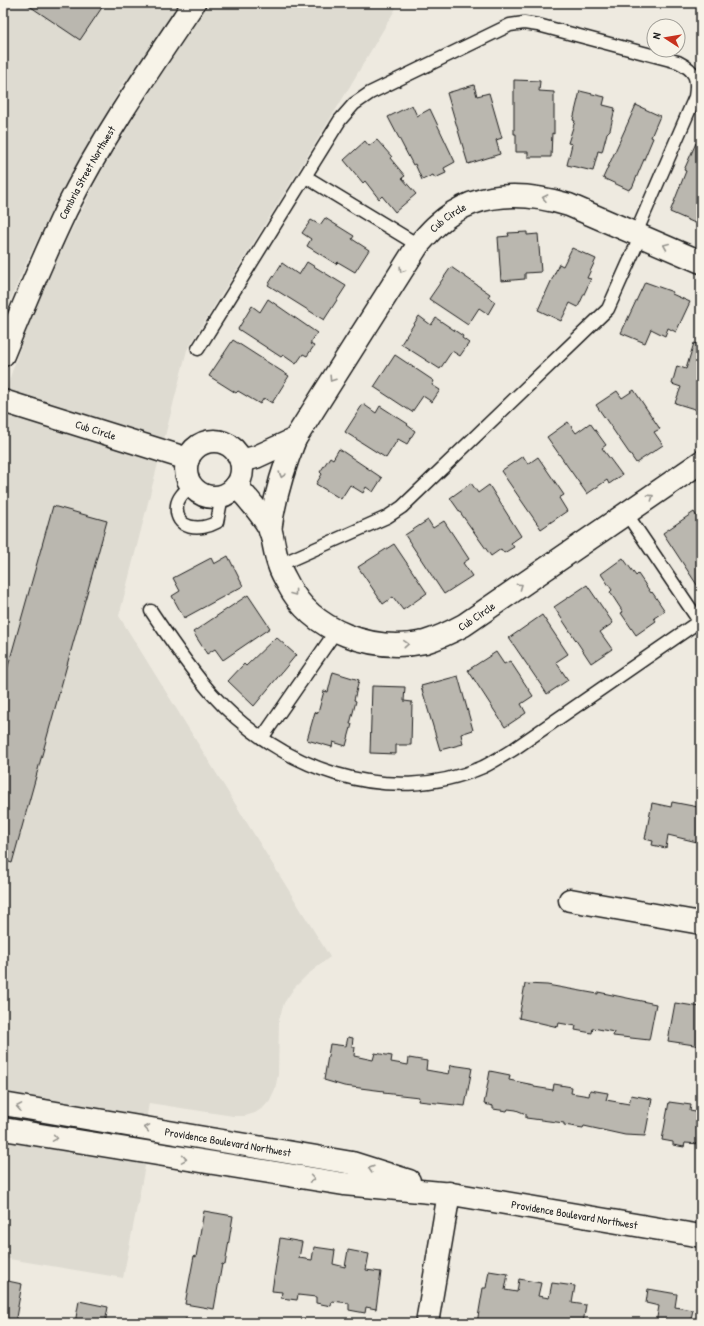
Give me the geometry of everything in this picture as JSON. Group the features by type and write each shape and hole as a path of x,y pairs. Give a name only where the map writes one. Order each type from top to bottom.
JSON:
{"street":[{"name":"Cambria Street Northwest","path":"3,355 32,284 67,209 138,87 194,3"},
{"name":"Cub Circle","path":"270,531 274,503 284,467 295,439 418,245 437,225 457,211 479,201 501,196 524,195 546,198 569,205 701,262"},
{"name":"Cub Circle","path":"3,401 188,459"},
{"path":"241,461 256,457 295,439"},
{"path":"215,440 232,446 241,461 241,478 229,491 204,495 196,491 191,485 187,476 186,468 192,451 198,445 215,440"},
{"name":"Cub Circle","path":"229,491 246,496 270,531 279,565 289,586 302,604 317,619 336,631 358,640 382,644 419,642 444,635 464,625 701,462"},
{"path":"570,900 701,923"},
{"name":"Providence Boulevard Northwest","path":"3,1104 352,1163 448,1193"},
{"name":"Providence Boulevard Northwest","path":"3,1129 344,1184 448,1193 701,1236"},
{"path":"427,1323 448,1193"}],"lane":[{"path":"198,349 340,120 354,104 370,93 510,25 524,23 538,25 678,62 689,67 695,75 697,86 695,97 608,309 402,507 387,517 279,565"},
{"path":"306,177 418,245"},
{"path":"191,485 180,498 177,505 180,519 192,528 210,526 217,522 229,491"},
{"path":"151,611 192,669 212,694 238,719 262,738 288,754 317,768 346,778 381,784 416,784 451,777 482,767 514,749 700,620 626,513"},
{"path":"262,738 336,631"}],"shaded area":[{"path":"3,3 399,3 340,103 187,350 119,616 330,957 307,975 294,988 284,1003 279,1020 278,1075 275,1089 270,1100 264,1107 255,1113 245,1116 233,1116 149,1103 139,1161 145,1166 123,1278 3,1258 3,398 29,322 54,265 100,174 148,94 126,79 61,191 30,255 3,317"}],"building":[{"path":"25,3 105,3 80,40"},
{"path":"514,80 540,81 539,91 554,92 554,134 552,133 551,157 528,157 528,152 516,152 516,134 514,134"},
{"path":"474,85 477,96 489,93 502,138 496,140 500,154 468,164 447,93"},
{"path":"580,91 605,97 603,105 615,108 610,130 607,133 602,152 598,151 593,171 567,165 572,144 568,143 575,121 573,120"},
{"path":"412,105 417,116 430,109 455,162 444,168 446,173 435,178 433,175 422,180 415,164 413,165 388,117"},
{"path":"636,105 660,116 651,137 653,138 632,188 629,190 603,178"},
{"path":"377,140 392,157 390,158 405,176 402,178 416,194 395,212 382,196 379,199 365,181 363,183 344,160 365,141 369,146"},
{"path":"696,143 701,145 701,209 695,223 670,212 686,171 684,170"},
{"path":"325,218 354,236 352,239 369,250 355,272 338,262 336,264 307,246 311,239 302,233 311,220 320,225"},
{"path":"527,232 527,235 538,234 541,272 525,273 525,279 501,281 498,237 509,236 508,233"},
{"path":"572,248 596,259 587,278 591,279 578,307 570,303 561,321 538,310 559,264 563,266"},
{"path":"307,262 346,286 324,320 268,285 282,263 299,275"},
{"path":"451,267 490,294 488,297 495,302 488,314 479,308 468,325 429,299"},
{"path":"645,282 673,292 672,294 690,302 676,332 668,328 665,336 651,329 645,343 621,333"},
{"path":"268,299 317,333 310,344 314,346 307,356 303,354 296,364 283,355 281,357 238,329 252,306 260,312"},
{"path":"419,316 431,325 436,318 463,336 462,338 469,343 460,356 452,351 440,369 401,344"},
{"path":"233,340 289,376 272,403 264,398 260,404 238,391 236,393 209,376"},
{"path":"694,343 701,345 701,411 675,403 681,387 672,384 677,366 686,369"},
{"path":"395,355 434,381 432,385 440,390 432,402 423,396 412,412 374,387"},
{"path":"634,390 660,429 654,432 663,445 636,463 596,405 617,391 622,398"},
{"path":"363,404 376,413 380,406 408,424 407,425 415,431 407,444 398,439 386,458 345,432"},
{"path":"568,422 576,433 590,423 606,445 602,448 622,475 609,484 607,480 587,494 547,437"},
{"path":"339,449 382,478 373,492 366,487 363,493 350,485 341,499 316,484 322,474 320,472 330,457 333,459"},
{"path":"523,456 528,464 538,457 564,495 559,498 567,511 541,529 501,471"},
{"path":"471,483 478,493 489,485 521,536 511,543 514,547 504,553 501,549 491,556 450,498"},
{"path":"53,506 107,521 12,863 3,860 3,684"},
{"path":"694,512 701,523 701,586 699,588 663,533"},
{"path":"428,520 433,528 444,521 469,559 463,563 472,576 444,594 405,535"},
{"path":"394,544 427,593 403,610 393,597 383,604 358,567"},
{"path":"228,556 243,586 184,618 172,596 180,591 173,578 211,558 214,564"},
{"path":"623,558 636,576 638,574 665,611 654,618 656,621 636,635 621,613 623,612 610,592 612,590 601,574"},
{"path":"587,585 613,623 600,632 612,649 591,663 554,607"},
{"path":"248,595 270,628 223,660 215,649 207,654 193,632"},
{"path":"542,615 568,654 556,662 568,680 547,694 509,638"},
{"path":"276,637 296,655 254,706 228,681 244,664 246,666"},
{"path":"496,652 504,664 510,661 533,696 521,704 526,713 505,727 468,670"},
{"path":"333,672 359,680 354,700 356,701 350,724 352,724 346,746 333,742 332,747 307,740 315,712 318,713 324,691 328,692"},
{"path":"458,676 473,730 461,734 463,744 440,750 421,686"},
{"path":"372,686 405,687 404,701 412,702 411,745 396,745 396,754 370,753"},
{"path":"672,802 698,807 698,809 701,810 701,843 668,835 666,848 652,845 653,841 645,839 652,803 671,807"},
{"path":"525,984 547,985 598,994 598,992 656,1004 649,1040 613,1036 614,1032 593,1028 592,1033 575,1030 576,1026 559,1023 558,1027 519,1018"},
{"path":"675,1003 701,1007 701,1046 668,1041"},
{"path":"348,1037 353,1038 352,1047 355,1047 354,1056 373,1060 375,1053 392,1056 391,1062 408,1065 409,1058 427,1061 426,1070 449,1074 451,1065 472,1068 465,1106 418,1101 419,1097 383,1093 384,1091 344,1086 324,1080 330,1044 346,1046"},
{"path":"490,1071 510,1075 509,1080 534,1085 534,1087 553,1090 554,1084 572,1087 571,1093 589,1096 590,1090 608,1093 606,1100 629,1104 631,1095 652,1099 645,1136 625,1135 584,1126 583,1128 564,1125 564,1123 526,1118 526,1114 516,1110 508,1109 507,1111 493,1109 493,1106 484,1104"},
{"path":"669,1102 691,1105 690,1111 701,1113 701,1144 685,1143 684,1147 673,1145 673,1142 662,1140"},
{"path":"204,1211 233,1216 225,1265 222,1264 214,1309 185,1304 194,1256 196,1257"},
{"path":"280,1238 302,1242 299,1258 312,1260 314,1247 335,1250 333,1264 345,1267 348,1250 369,1254 366,1270 381,1272 376,1309 366,1307 365,1313 349,1310 349,1303 332,1301 331,1306 316,1303 316,1297 298,1295 297,1300 281,1298 282,1292 272,1291"},
{"path":"489,1271 508,1274 505,1290 517,1292 519,1279 541,1283 538,1296 549,1298 552,1283 575,1286 572,1303 586,1305 583,1323 477,1323 483,1288 486,1288"},
{"path":"3,1280 22,1284 15,1323 3,1323"},
{"path":"648,1289 677,1294 675,1307 693,1310 690,1323 656,1323 659,1306 646,1303"},
{"path":"79,1301 108,1307 105,1323 75,1323"},
{"path":"185,1319 204,1323 185,1323"}]}
